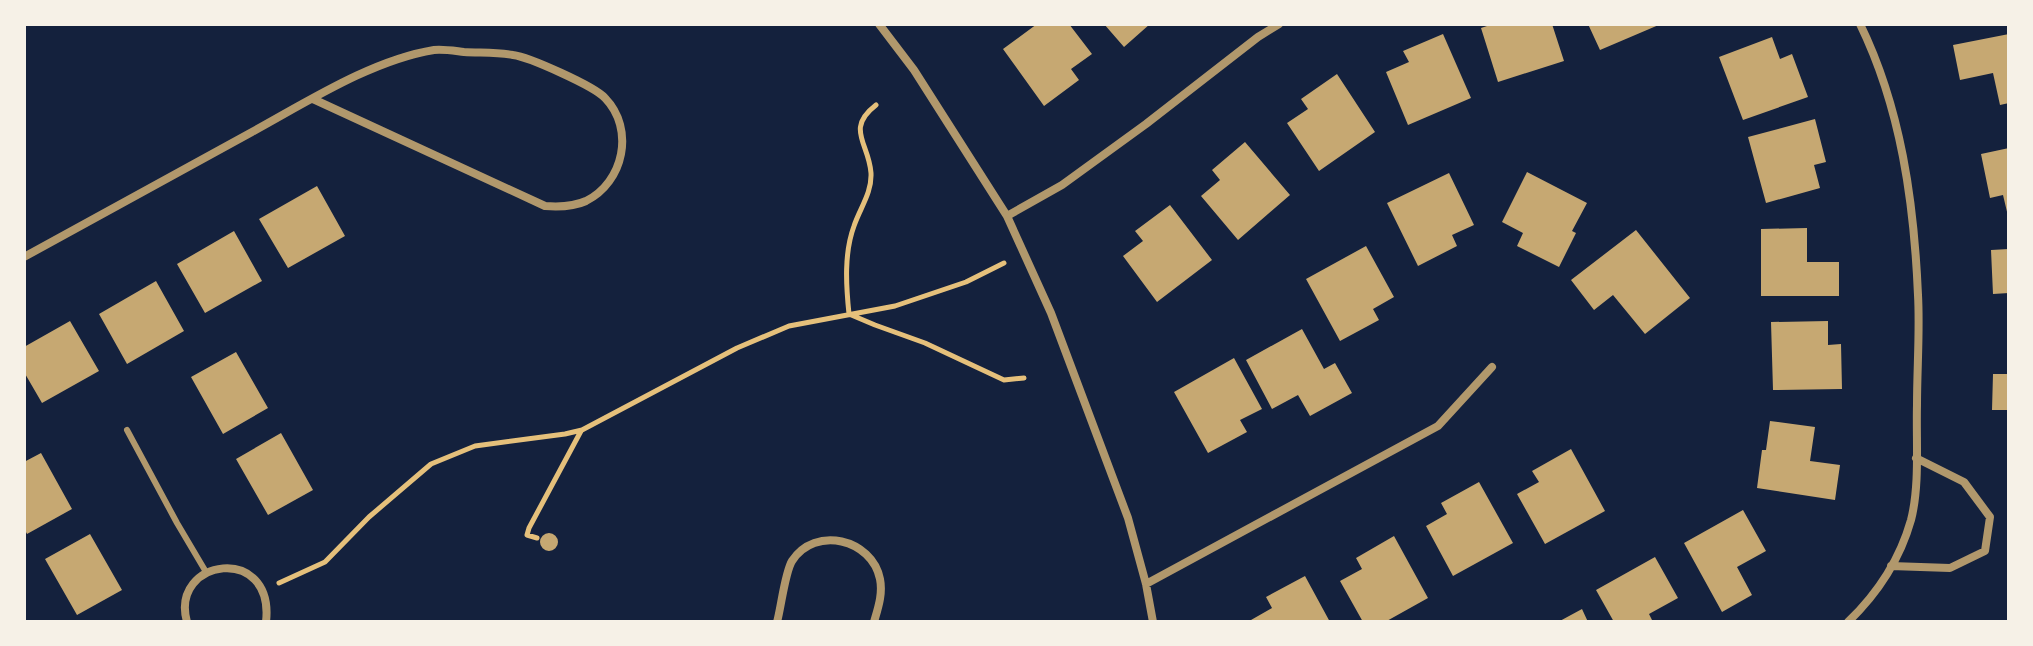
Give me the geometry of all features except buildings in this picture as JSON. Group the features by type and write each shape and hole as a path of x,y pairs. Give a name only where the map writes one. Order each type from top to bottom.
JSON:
{"street":[{"path":"879,24 914,70 1007,216 1051,313 1128,518 1153,622"},
{"path":"1007,216 1062,185 1279,24"},
{"path":"1848,622 1866,605 1899,555 1911,518 1916,458 1918,298 1906,169 1882,72 1860,24"},
{"path":"24,257 313,99 380,65 436,50 516,55 589,86 605,98 617,115 622,135 622,155 615,174 602,190 585,202 565,207 545,206 313,99"},
{"path":"1146,584 1438,426 1492,367"},
{"path":"1891,566 1950,568 1985,551 1990,517 1964,482 1916,458"},
{"path":"777,622 790,562 816,542 832,540 849,543 863,551 874,563 880,579 881,595 874,622"},
{"path":"187,622 184,613 186,597 194,582 206,572 222,567 238,569 253,577 263,590 268,605 266,622"}],"lane":[{"path":"127,430 206,572"}],"path":[{"path":"849,314 848,247 870,187 871,170 859,128 864,114 876,105"},
{"path":"263,590 325,562 369,517 431,464 475,446 581,430 737,348 789,326 895,306 966,282 1004,263"},
{"path":"849,314 925,343 1004,380 1024,378"},
{"path":"537,538 527,535 529,528 581,430"}]}
